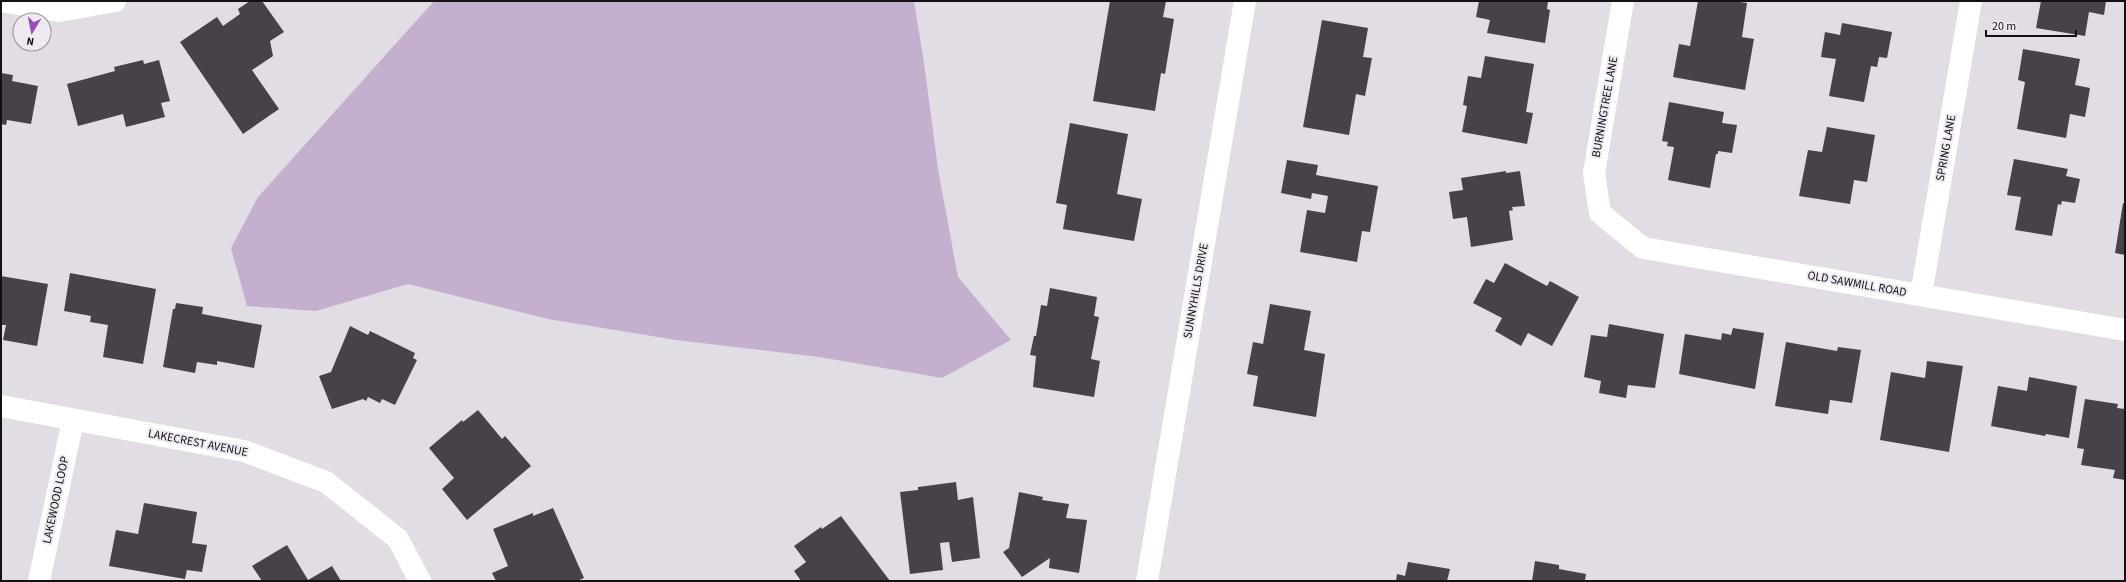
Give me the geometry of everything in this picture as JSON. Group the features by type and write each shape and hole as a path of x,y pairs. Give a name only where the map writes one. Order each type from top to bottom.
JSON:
{"street":[{"path":"1,1 58,11 115,1"},
{"name":"SUNNYHILLS DRIVE","path":"1148,581 1245,1"},
{"name":"BURNINGTREE LANE","path":"1600,213 1594,173 1623,1"},
{"name":"SPRING LANE","path":"1921,295 1971,1"},
{"name":"OLD SAWMILL ROAD","path":"1600,213 1643,248 2125,330"},
{"name":"LAKECREST AVENUE","path":"1,406 244,450 326,482 398,539 420,581"},
{"name":"LAKEWOOD LOOP","path":"39,581 73,420"}],"shaded area":[{"path":"434,1 914,1 938,169 958,277 1011,340 942,378 819,357 676,340 548,319 408,284 316,311 247,306 231,248 258,197"}],"building":[{"path":"250,1 262,1 284,32 270,41 273,56 252,70 279,109 243,134 180,42 217,17 223,26 240,14 238,9"},
{"path":"1110,1 1166,1 1163,17 1174,19 1165,74 1161,73 1155,111 1093,101"},
{"path":"1479,1 1548,1 1547,9 1550,10 1545,43 1487,33 1490,20 1476,17"},
{"path":"1698,1 1733,1 1747,3 1742,37 1754,39 1745,90 1673,77 1679,44 1690,46"},
{"path":"2041,1 2106,1 2104,15 2089,12 2085,36 2036,28"},
{"path":"1322,20 1368,28 1363,57 1372,58 1365,96 1356,94 1349,135 1303,127"},
{"path":"1842,23 1892,32 1887,58 1879,57 1877,67 1871,66 1864,102 1829,96 1836,59 1821,57 1825,32 1840,35"},
{"path":"2023,49 2080,59 2075,85 2090,88 2085,117 2070,114 2066,138 2017,129 2025,82 2018,80"},
{"path":"1485,56 1534,64 1526,112 1533,113 1527,144 1462,132 1467,106 1463,105 1468,76 1481,78"},
{"path":"143,60 144,64 159,60 170,101 161,103 165,117 126,127 123,114 78,126 67,84 115,71 114,67"},
{"path":"1,73 13,75 12,81 38,86 31,124 7,120 6,125 1,124"},
{"path":"1669,102 1724,112 1722,123 1737,125 1732,153 1718,151 1718,154 1716,154 1710,188 1668,180 1674,147 1667,146 1668,142 1662,141"},
{"path":"1070,123 1128,134 1117,194 1142,199 1134,241 1063,229 1067,205 1056,203"},
{"path":"1827,127 1875,135 1867,182 1854,180 1850,204 1799,196 1808,150 1822,152"},
{"path":"2014,159 2068,169 2066,176 2080,179 2075,203 2062,201 2061,205 2058,204 2052,236 2015,230 2021,197 2007,195"},
{"path":"1287,160 1318,165 1316,175 1378,186 1370,232 1362,231 1357,262 1300,252 1307,210 1325,213 1328,196 1312,193 1311,199 1281,193"},
{"path":"1506,171 1506,173 1520,171 1525,206 1512,207 1513,210 1509,211 1513,240 1471,247 1467,217 1453,219 1449,192 1463,190 1461,178"},
{"path":"2123,203 2125,204 2125,255 2115,253"},
{"path":"1505,263 1547,286 1550,281 1579,297 1552,346 1528,333 1521,346 1495,331 1502,318 1473,303 1486,279 1494,283"},
{"path":"70,273 156,289 143,364 103,357 108,325 90,322 91,316 64,311"},
{"path":"1,276 48,284 37,346 3,340 6,325 1,325"},
{"path":"1050,288 1097,297 1094,316 1099,317 1091,359 1100,361 1094,397 1033,387 1036,356 1030,355 1034,336 1036,336 1041,305 1047,306"},
{"path":"176,303 203,307 202,314 262,325 254,368 217,361 217,365 197,362 195,373 163,367 173,309 175,309"},
{"path":"1270,304 1311,311 1304,350 1325,354 1316,417 1253,406 1258,376 1247,374 1253,342 1263,344"},
{"path":"1609,324 1664,334 1655,388 1628,385 1626,398 1599,393 1601,381 1584,377 1591,335 1607,337"},
{"path":"350,326 368,335 370,331 415,353 413,358 417,360 395,405 382,399 380,403 368,397 366,401 363,399 332,409 319,376 331,372"},
{"path":"1733,328 1764,333 1755,389 1679,374 1685,334 1721,340 1722,333 1731,335"},
{"path":"1786,342 1837,351 1838,347 1861,350 1852,403 1830,400 1828,414 1775,406"},
{"path":"1927,361 1963,366 1949,452 1880,440 1891,372 1925,378"},
{"path":"2029,377 2077,386 2069,438 2046,434 2045,436 1991,426 1998,386 2027,391"},
{"path":"2085,399 2118,404 2117,408 2125,409 2125,480 2113,478 2115,470 2081,465 2084,449 2077,448"},
{"path":"478,410 502,439 505,436 531,466 467,520 442,489 454,478 429,448 462,420 463,422"},
{"path":"956,482 958,500 973,497 980,558 952,562 949,542 940,543 943,570 910,574 900,492 918,490 918,487"},
{"path":"1019,492 1043,497 1042,500 1069,504 1066,518 1087,520 1079,573 1049,568 1050,558 1022,577 1003,552 1009,548"},
{"path":"144,503 197,512 192,543 207,545 202,572 187,570 185,579 109,566 116,530 138,534"},
{"path":"553,508 584,578 577,581 496,581 492,573 508,566 493,529 533,513 533,516"},
{"path":"841,516 890,581 801,581 794,571 806,562 794,546 821,527 822,529"},
{"path":"287,545 308,580 332,566 341,581 262,581 252,566"},
{"path":"1535,561 1559,565 1559,569 1586,574 1585,581 1532,581"},
{"path":"1408,562 1450,569 1447,581 1396,581 1397,574 1405,576"}]}
